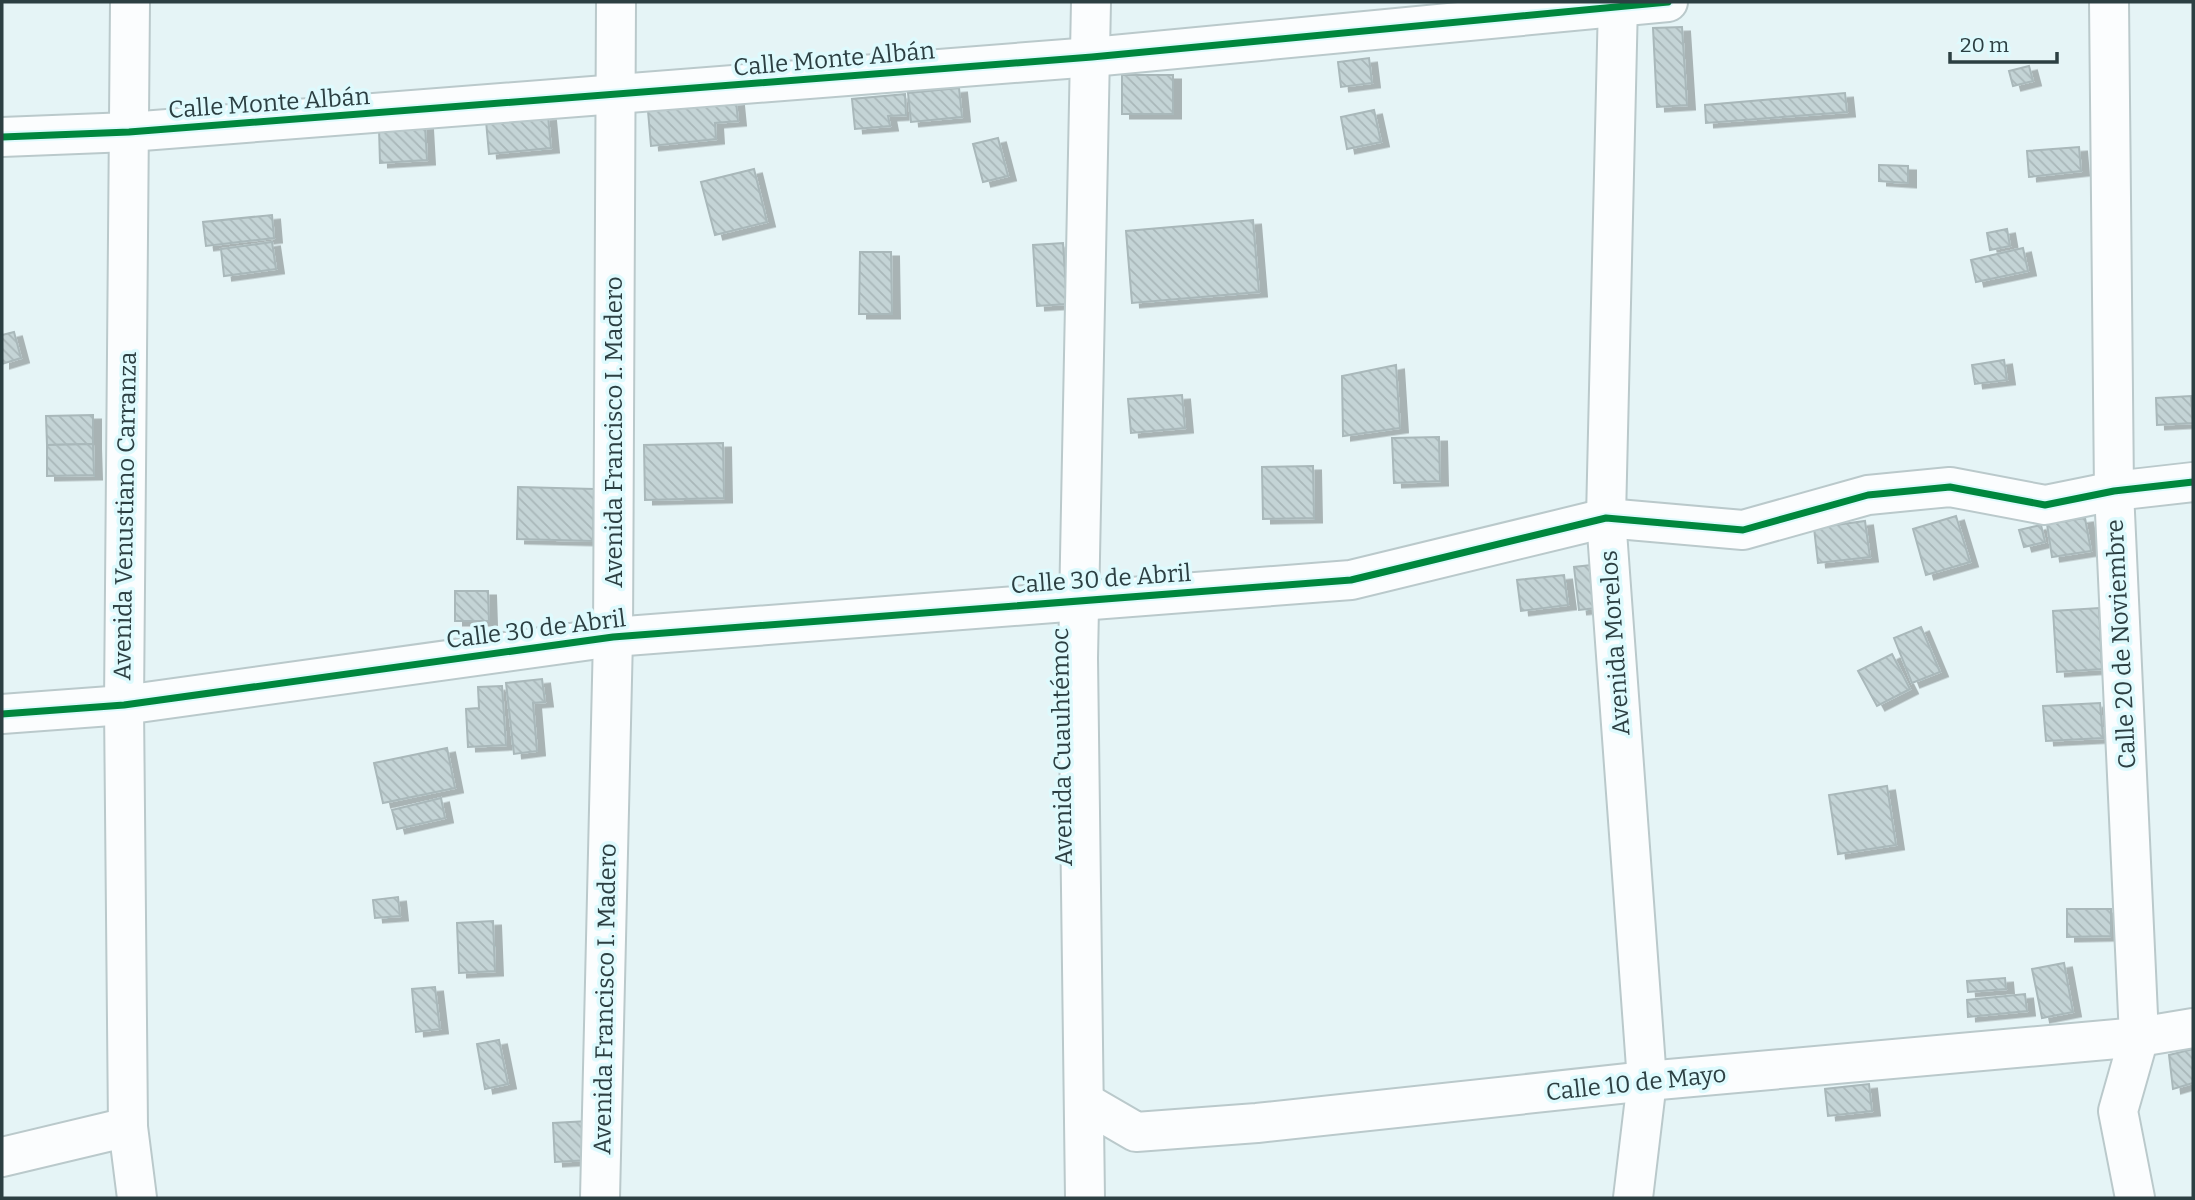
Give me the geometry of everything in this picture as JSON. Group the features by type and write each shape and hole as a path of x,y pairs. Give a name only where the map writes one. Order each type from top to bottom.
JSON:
{"street":[{"name":"Avenida Venustiano Carranza","path":"130,2 124,705 128,1127 137,1198"},
{"name":"Avenida Francisco I. Madero","path":"600,1198 613,637 616,2"},
{"name":"Avenida Cuauhtémoc","path":"1085,1198 1080,599 1091,2"},
{"name":"Calle Monte Albán","path":"2,137 129,132 617,96 1092,57 1618,4 1668,2"},
{"name":"Calle 20 de Noviembre","path":"2109,2 2114,491 2138,1037 2118,1111 2135,1198"},
{"name":"Avenida Morelos","path":"1618,4 1606,517 1647,1081 1633,1198"},
{"name":"Calle 30 de Abril","path":"2,714 124,705 613,637 1351,580 1606,517 1743,530 1868,495 1950,488 2045,505 2114,491 2193,482"},
{"name":"Calle 10 de Mayo","path":"1086,1102 1136,1132 1257,1123 1647,1081 2138,1037 2193,1028"},
{"path":"2,1157 128,1127"}],"building":[{"path":"1682,27 1687,105 1657,107 1653,28"},
{"path":"1369,58 1372,83 1341,87 1338,62"},
{"path":"2029,66 2033,81 2013,86 2009,71"},
{"path":"1122,75 1173,75 1173,114 1122,114"},
{"path":"959,88 962,117 911,122 908,93"},
{"path":"1845,93 1847,112 1706,123 1705,105"},
{"path":"905,94 906,115 888,116 890,126 855,129 852,99"},
{"path":"736,101 738,121 715,123 716,139 651,146 648,111"},
{"path":"1374,110 1381,142 1347,149 1341,117"},
{"path":"548,116 551,148 489,154 486,121"},
{"path":"425,125 427,160 380,163 379,128"},
{"path":"998,138 1008,176 983,182 973,144"},
{"path":"2079,147 2081,171 2029,177 2027,151"},
{"path":"1879,165 1908,166 1908,183 1879,181"},
{"path":"754,169 767,222 715,235 701,182"},
{"path":"272,215 274,238 206,246 203,222"},
{"path":"1253,220 1259,292 1132,303 1126,231"},
{"path":"2007,229 2010,246 1990,250 1987,233"},
{"path":"272,242 276,269 224,276 221,249"},
{"path":"1063,243 1067,304 1037,306 1033,245"},
{"path":"2023,248 2028,271 1976,282 1971,260"},
{"path":"860,252 891,252 892,314 859,314"},
{"path":"14,332 21,358 2,364 2,335"},
{"path":"2004,360 2007,380 1975,384 1972,365"},
{"path":"1396,365 1400,428 1343,436 1342,376"},
{"path":"1182,395 1185,428 1131,433 1128,399"},
{"path":"2191,396 2193,423 2157,425 2156,398"},
{"path":"93,415 93,444 47,445 46,416"},
{"path":"1439,437 1440,481 1394,483 1392,438"},
{"path":"723,443 724,498 645,500 644,445"},
{"path":"93,444 94,475 47,476 47,445"},
{"path":"1313,466 1314,518 1263,519 1262,467"},
{"path":"518,487 594,489 593,541 517,539"},
{"path":"1956,516 1970,562 1926,575 1913,529"},
{"path":"2085,518 2091,551 2052,557 2047,524"},
{"path":"1865,521 1870,557 1818,563 1814,528"},
{"path":"2041,525 2045,542 2024,547 2019,530"},
{"path":"1600,564 1605,607 1579,610 1574,567"},
{"path":"1564,575 1568,605 1521,611 1517,580"},
{"path":"455,591 488,591 489,621 455,621"},
{"path":"2099,608 2102,669 2057,672 2053,611"},
{"path":"1921,627 1940,672 1912,683 1894,638"},
{"path":"1892,654 1910,689 1877,706 1858,671"},
{"path":"542,679 545,702 533,703 537,751 514,754 506,683"},
{"path":"502,686 506,745 468,747 466,709 479,708 478,687"},
{"path":"2100,703 2103,738 2046,741 2043,706"},
{"path":"447,748 455,788 383,803 374,763"},
{"path":"1887,786 1896,845 1838,854 1829,795"},
{"path":"441,798 445,818 397,829 392,810"},
{"path":"398,897 400,916 375,918 373,900"},
{"path":"2067,909 2111,909 2111,936 2067,937"},
{"path":"493,921 495,971 459,973 457,923"},
{"path":"2064,963 2073,1012 2042,1018 2032,969"},
{"path":"2005,978 2006,989 1968,992 1967,981"},
{"path":"435,987 440,1029 416,1032 412,989"},
{"path":"2025,994 2027,1011 1968,1017 1967,1000"},
{"path":"499,1040 508,1084 485,1089 477,1044"},
{"path":"2193,1049 2193,1083 2173,1089 2169,1055"},
{"path":"1869,1084 1872,1111 1828,1116 1825,1089"},
{"path":"588,1121 589,1160 555,1162 553,1123"}],"cycle path":[{"path":"2,137 129,132 1092,57 1668,2"},
{"path":"2,714 124,705 613,637 1351,580 1606,518 1743,530 1868,495 1950,487 2045,505 2114,491 2193,482"}]}
